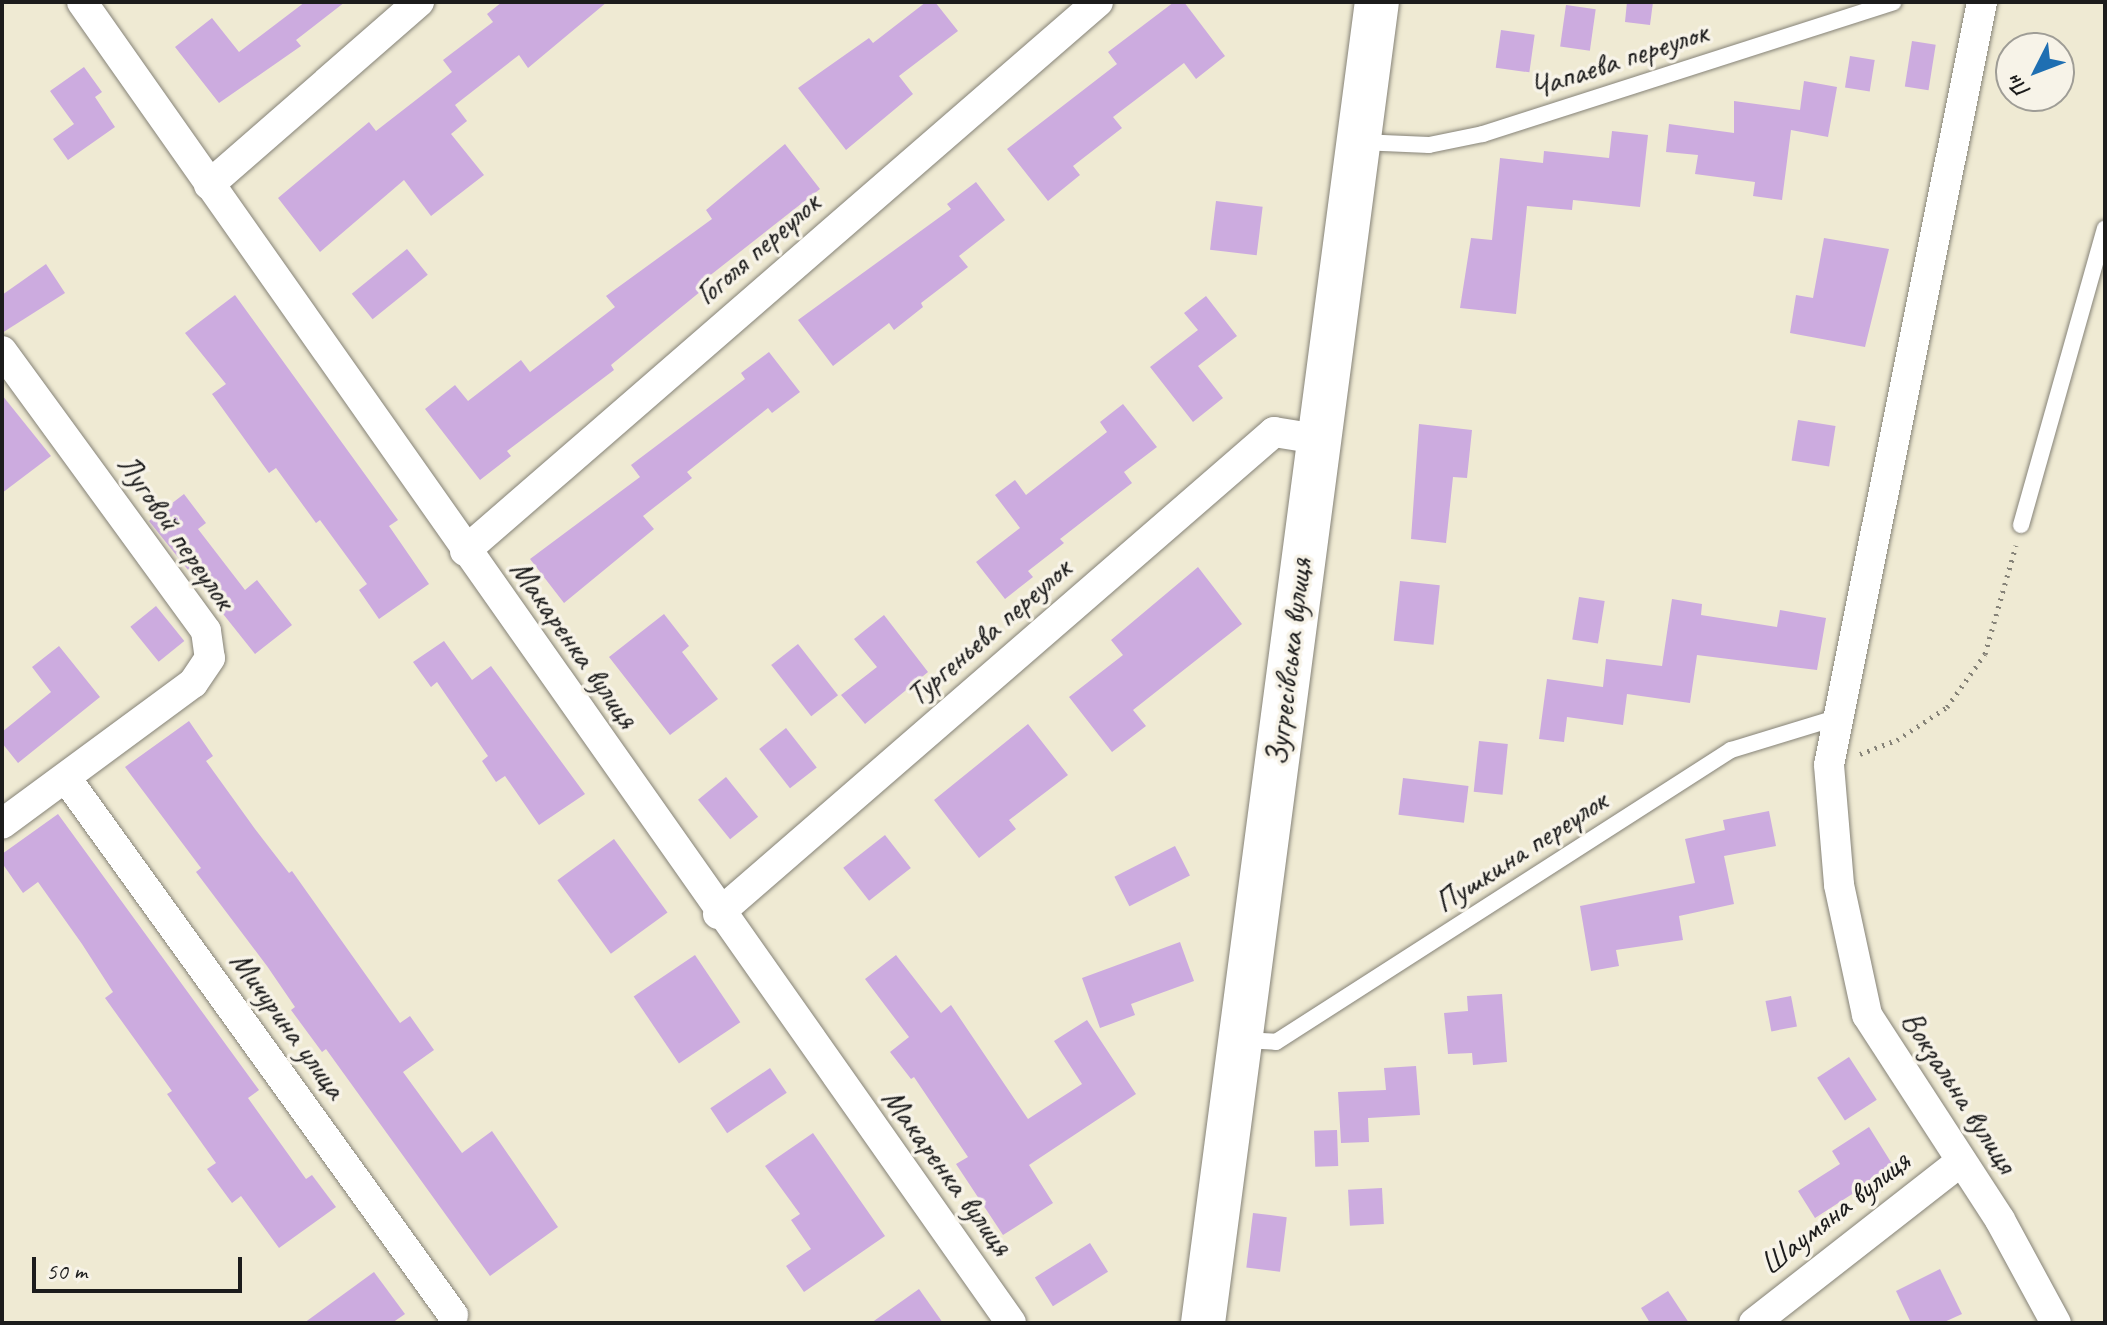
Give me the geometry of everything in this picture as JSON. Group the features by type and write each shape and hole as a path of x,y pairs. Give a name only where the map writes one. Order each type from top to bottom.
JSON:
{"street":[{"name":"Макаренка вулиця","path":"82,2 718,914 1011,1323"},
{"path":"209,185 419,2"},
{"name":"Гоголя переулок","path":"465,551 1098,2"},
{"name":"Зугресівська вулиця","path":"1203,1323 1317,439 1377,2"},
{"name":"Вокзальна вулиця","path":"1982,2 1829,765 1839,885 1867,1015 2035,1278 2056,1323"},
{"name":"Луговой переулок","path":"2,352 206,631 210,645 210,658 193,683 2,824"},
{"name":"Тургеньева переулок","path":"718,914 1274,432 1317,439"},
{"name":"Мичурина улица","path":"66,778 453,1315"},
{"name":"Шаумяна вулиця","path":"1754,1323 1961,1161"}],"lane":[{"name":"Чапаева переулок","path":"1357,142 1429,145 1483,134 1893,2"},
{"path":"2021,525 2105,229"},
{"name":"Пушкина переулок","path":"1240,1040 1276,1042 1731,750 1839,717"}],"path":[{"path":"1829,765 1897,740 1947,707 1985,654 2021,525"}],"building":[{"path":"305,2 345,2 296,40 301,46 219,103 175,47 212,18 239,52"},
{"path":"502,2 607,2 528,68 519,55 455,105 467,121 451,134 484,175 431,216 404,180 320,252 278,198 369,122 376,131 452,72 443,60 493,22 487,14"},
{"path":"926,2 935,2 958,31 899,76 913,94 846,150 798,88 869,38 873,43"},
{"path":"1174,2 1184,2 1225,56 1196,79 1184,63 1113,117 1122,128 1073,166 1080,175 1048,201 1007,149 1117,64 1108,52"},
{"path":"1627,2 1653,2 1650,25 1625,22"},
{"path":"1566,5 1596,9 1590,51 1560,47"},
{"path":"1501,30 1535,35 1529,72 1496,68"},
{"path":"1912,41 1936,45 1929,90 1905,86"},
{"path":"1850,56 1875,60 1870,92 1845,88"},
{"path":"84,67 102,92 95,97 115,127 68,160 53,139 74,124 50,91"},
{"path":"1804,81 1837,87 1828,137 1791,130 1782,200 1753,196 1755,182 1695,174 1698,155 1666,152 1669,124 1734,133 1734,101 1800,110"},
{"path":"1612,131 1648,135 1640,207 1573,200 1572,210 1527,206 1516,314 1460,308 1471,238 1492,240 1500,158 1543,163 1544,151 1609,158"},
{"path":"785,144 820,189 708,277 712,282 611,365 614,370 507,451 511,456 480,480 425,409 455,385 468,401 521,360 530,372 615,307 606,296 712,219 706,210"},
{"path":"976,182 1005,220 959,256 968,267 921,303 923,307 894,330 889,323 833,366 798,320 951,209 947,204"},
{"path":"1216,201 1263,207 1257,255 1210,250"},
{"path":"1824,238 1889,249 1865,347 1790,333 1796,295 1813,298"},
{"path":"407,249 428,275 373,319 352,294"},
{"path":"46,264 65,293 2,333 2,295"},
{"path":"235,295 398,520 389,526 429,584 379,619 359,590 367,584 320,520 316,523 276,468 269,473 212,394 226,384 185,333"},
{"path":"1206,296 1237,336 1198,366 1223,398 1193,422 1150,367 1198,330 1184,313"},
{"path":"769,352 800,392 772,413 768,408 687,472 692,478 643,516 654,529 564,603 530,559 640,477 631,465 745,379 741,373"},
{"path":"2,395 51,456 2,493"},
{"path":"1123,404 1157,447 1124,472 1132,483 1060,539 1064,543 1028,571 1033,577 1005,599 976,562 1020,528 995,495 1015,480 1026,495 1107,432 1100,422"},
{"path":"1798,420 1836,426 1829,466 1792,460"},
{"path":"1419,424 1472,430 1467,478 1453,477 1446,543 1411,539"},
{"path":"184,494 206,523 198,529 245,590 257,580 292,625 255,654 149,521"},
{"path":"1198,567 1242,624 1133,710 1146,726 1112,752 1069,697 1123,655 1111,640"},
{"path":"1400,581 1440,585 1434,645 1394,641"},
{"path":"1579,597 1605,601 1598,644 1572,639"},
{"path":"1672,599 1702,604 1701,615 1777,627 1780,610 1826,618 1817,670 1697,655 1690,703 1627,694 1623,725 1567,717 1564,742 1539,739 1547,679 1603,687 1606,659 1662,666"},
{"path":"156,606 184,641 159,662 130,627"},
{"path":"664,614 689,646 682,652 718,699 670,735 609,657"},
{"path":"884,615 928,672 865,724 841,695 877,667 854,639"},
{"path":"444,641 472,680 491,666 585,794 539,825 505,776 496,782 482,761 488,756 437,682 431,687 413,662"},
{"path":"798,644 838,695 811,716 771,665"},
{"path":"59,646 100,697 18,763 2,743 2,732 51,692 32,667"},
{"path":"189,721 213,756 206,761 255,829 289,873 292,871 400,1023 410,1016 434,1050 403,1072 462,1153 492,1131 558,1227 490,1276 326,1049 322,1052 291,1010 295,1007 267,966 196,872 201,868 125,767"},
{"path":"1028,724 1068,775 1009,820 1016,829 979,858 934,800"},
{"path":"786,728 817,767 790,788 759,749"},
{"path":"1479,741 1508,744 1503,795 1474,792"},
{"path":"726,777 758,817 730,839 698,800"},
{"path":"1403,778 1469,786 1464,823 1398,815"},
{"path":"1769,811 1776,846 1724,856 1734,904 1679,916 1683,940 1616,950 1619,966 1591,971 1580,906 1695,883 1685,839 1725,830 1723,820"},
{"path":"58,814 259,1090 248,1098 306,1179 312,1175 336,1207 279,1248 241,1196 232,1203 207,1169 216,1163 167,1094 172,1091 105,998 113,992 38,882 23,893 2,863 2,854"},
{"path":"885,835 911,868 869,901 843,868"},
{"path":"614,839 667,913 611,954 557,880"},
{"path":"1175,846 1190,875 1129,906 1114,877"},
{"path":"1180,942 1194,981 1131,1004 1135,1015 1100,1028 1082,978"},
{"path":"695,955 740,1022 679,1064 634,996"},
{"path":"896,955 941,1013 951,1005 1028,1119 1082,1084 1054,1041 1087,1020 1136,1094 1029,1165 1053,1203 1003,1235 956,1164 968,1157 914,1077 911,1079 890,1052 909,1037 865,979"},
{"path":"1502,994 1507,1062 1473,1065 1472,1053 1448,1054 1444,1013 1468,1011 1467,996"},
{"path":"1791,996 1797,1026 1771,1031 1765,1001"},
{"path":"1849,1057 1877,1100 1845,1120 1817,1078"},
{"path":"1416,1066 1420,1115 1368,1118 1369,1142 1341,1143 1338,1092 1386,1090 1384,1068"},
{"path":"770,1068 787,1093 727,1133 710,1108"},
{"path":"1869,1127 1894,1167 1815,1218 1798,1191 1840,1164 1832,1151"},
{"path":"1337,1130 1338,1166 1315,1167 1314,1131"},
{"path":"813,1133 885,1236 804,1292 786,1266 811,1249 791,1220 800,1214 765,1166"},
{"path":"1382,1188 1384,1224 1350,1226 1348,1190"},
{"path":"1253,1213 1287,1217 1280,1272 1246,1268"},
{"path":"1090,1243 1108,1272 1053,1306 1035,1277"},
{"path":"1940,1269 1962,1314 1942,1323 1911,1323 1896,1291"},
{"path":"374,1272 405,1314 392,1323 304,1323"},
{"path":"919,1289 943,1323 871,1323"},
{"path":"1668,1291 1689,1323 1650,1323 1641,1308"}]}
